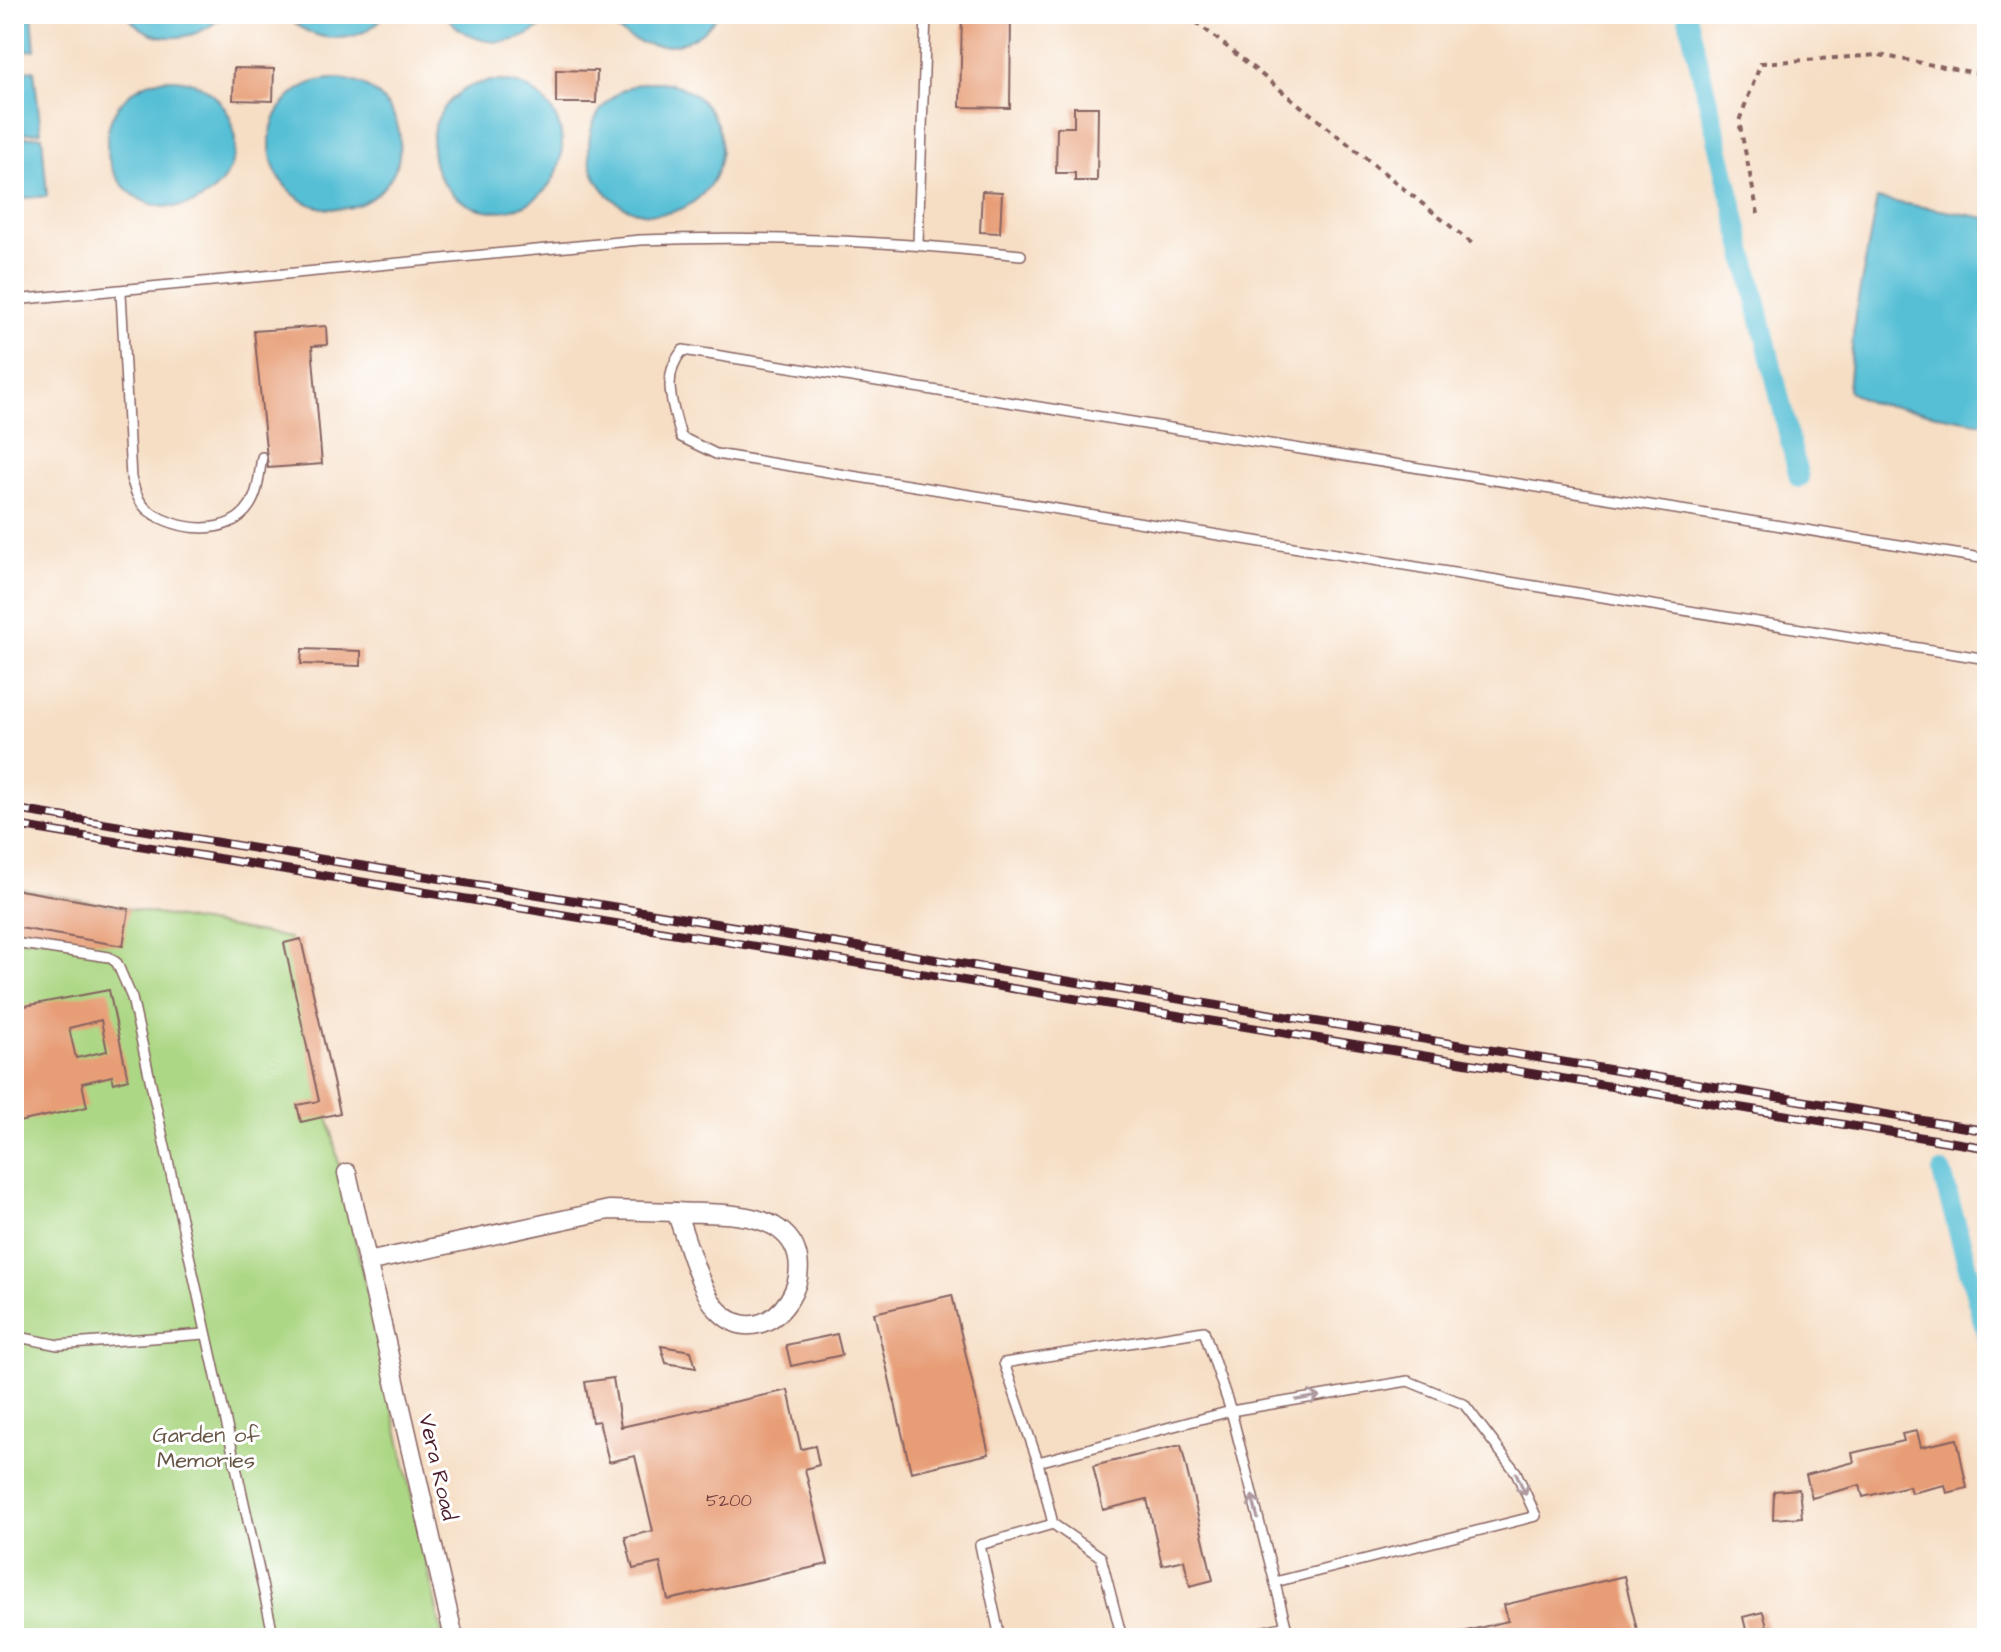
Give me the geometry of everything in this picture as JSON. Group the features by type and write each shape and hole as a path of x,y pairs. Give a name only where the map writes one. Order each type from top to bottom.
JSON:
{"street":[{"name":"Vera Road","path":"347,1173 454,1638"},
{"path":"367,1262 609,1210 676,1212 750,1218 773,1225 789,1239 799,1259 799,1278 789,1302 776,1317 745,1326 722,1315 710,1299 676,1212"}],"lane":[{"path":"918,243 926,14"},
{"path":"14,300 121,293 640,240 729,236 918,243 1021,255"},
{"path":"121,293 131,478 136,496 148,510 186,528 207,529 232,519 248,508 256,492 262,457"},
{"path":"1987,559 683,350 671,363 669,387 681,437 716,454 1987,659"},
{"path":"14,943 109,957 117,963 132,998 274,1638"},
{"path":"1122,1638 1101,1557 1053,1524 1038,1462 1004,1363 1204,1331 1231,1411 1289,1638"},
{"path":"14,1336 69,1345 205,1334"},
{"path":"1038,1462 1231,1411 1408,1381 1464,1404 1516,1472 1536,1516 1275,1582"},
{"path":"1000,1638 980,1545 1053,1524"},
{"path":"1235,1638 1286,1626"}],"path":[{"path":"1186,14 1474,245"},
{"path":"1758,214 1739,121 1761,63 1879,55 1987,75"}],"green space":[{"name":"Garden of Memories","path":"14,888 289,938 443,1638 14,1638"}],"water":[{"path":"14,14 32,14 35,50 14,51"},
{"path":"125,14 225,14 201,31 174,37 148,32"},
{"path":"285,14 386,14 362,32 336,38 309,32"},
{"path":"445,14 552,14 528,35 498,42 469,35"},
{"path":"603,14 718,14 692,38 660,46 629,37"},
{"path":"34,70 41,132 14,134 14,72"},
{"path":"171,79 196,84 216,98 230,118 235,143 230,168 216,188 196,202 171,207 146,202 126,188 112,168 107,143 112,118 126,98 146,84"},
{"path":"335,79 360,83 381,98 396,119 400,144 396,169 381,190 360,205 335,209 310,205 289,190 274,169 270,144 274,119 289,98 310,83"},
{"path":"497,81 522,86 543,100 557,121 562,146 557,171 543,192 522,206 497,211 472,206 451,192 437,171 432,146 437,121 451,100 472,86"},
{"path":"655,82 680,87 702,101 716,123 721,148 716,173 702,195 680,209 655,214 630,209 608,195 594,173 589,148 594,123 608,101 630,87"},
{"path":"42,136 47,196 14,199 14,138"},
{"path":"1877,199 1987,218 1987,424 1868,402 1848,390 1855,316"}],"building":[{"path":"962,14 1011,14 1010,108 960,107"},
{"path":"234,68 274,69 273,101 233,100"},
{"path":"556,70 597,71 596,103 556,103"},
{"path":"1074,107 1098,107 1097,181 1075,181 1075,173 1056,173 1057,127 1074,127"},
{"path":"982,191 1002,192 1000,233 980,232"},
{"path":"326,326 327,345 312,346 322,464 268,468 254,331"},
{"path":"302,649 361,651 361,666 301,664"},
{"path":"14,889 129,909 123,946 14,927"},
{"path":"301,939 340,1113 301,1122 297,1105 319,1101 284,943"},
{"path":"109,990 128,1079 114,1083 112,1076 82,1083 87,1107 14,1123 14,1008","holes":["101,1020 107,1051 76,1058 69,1028"]},
{"path":"952,1295 989,1454 911,1472 874,1313"},
{"path":"837,1334 842,1355 791,1366 786,1345"},
{"path":"661,1346 691,1351 696,1368 666,1363"},
{"path":"613,1378 621,1427 788,1390 801,1449 815,1446 819,1465 805,1469 828,1564 668,1600 660,1563 633,1569 625,1537 653,1531 635,1456 609,1462 599,1421 592,1422 585,1382"},
{"path":"1917,1431 1921,1447 1957,1439 1967,1488 1947,1493 1945,1485 1911,1493 1909,1486 1863,1497 1860,1485 1812,1498 1806,1475 1854,1462 1852,1453 1904,1441 1902,1434"},
{"path":"1181,1445 1213,1580 1190,1586 1184,1560 1162,1565 1147,1499 1103,1510 1093,1466"},
{"path":"1799,1489 1802,1517 1773,1519 1774,1491"},
{"path":"1624,1576 1639,1638 1463,1638 1462,1632 1508,1621 1504,1605"},
{"path":"1763,1612 1770,1638 1748,1638 1743,1617"}],"waterway":[{"path":"1687,14 1799,478"},
{"path":"1942,1173 1987,1336"}],"railway":[{"path":"14,809 1987,1131"},
{"path":"14,825 1987,1148"}]}
